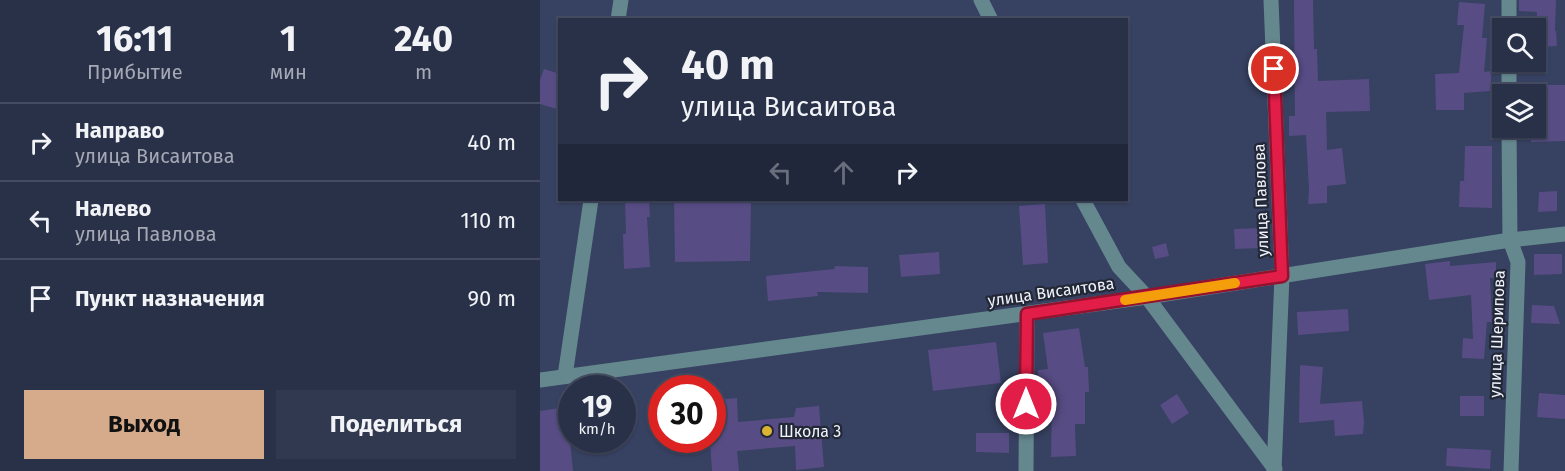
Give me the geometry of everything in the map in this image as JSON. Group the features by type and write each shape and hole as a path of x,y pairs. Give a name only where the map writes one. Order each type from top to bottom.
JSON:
{"street":[{"path":"618,18 621,0"},
{"path":"981,0 990,18"},
{"name":"улица Павлова","path":"1271,0 1282,276 1275,470"},
{"path":"1509,0 1509,18"},
{"name":"улица Шерипова","path":"1509,138 1510,240 1518,262 1511,471"},
{"path":"565,375 591,201"},
{"path":"1084,201 1119,267 1147,297 1275,470"},
{"name":"улица Висаитова","path":"572,375 1147,297 1510,240 1565,234"},
{"path":"1026,471 1027,314"},
{"name":"улица Висаитова","path":"540,380 558,377"}],"building":[{"path":"1294,0 1313,0 1314,49 1317,49 1318,81 1369,79 1370,111 1326,112 1327,150 1342,148 1346,184 1327,186 1327,203 1308,204 1306,135 1289,136 1289,116 1295,116"},
{"path":"1519,0 1556,0 1557,46 1546,47 1546,18 1537,18 1537,12 1519,11"},
{"path":"1459,2 1485,4 1482,38 1487,38 1484,72 1491,71 1491,91 1464,93 1464,110 1436,110 1435,74 1459,73 1464,25 1457,25"},
{"path":"544,69 558,73 558,109 540,104 540,80"},
{"path":"1546,85 1565,85 1565,141 1531,142 1531,138 1546,138"},
{"path":"1465,146 1492,146 1492,208 1459,207 1460,181 1464,181"},
{"path":"1557,191 1557,211 1538,212 1539,192"},
{"path":"625,201 649,201 650,217 647,217 650,267 624,269 623,234 626,234"},
{"path":"674,201 751,201 750,261 675,262"},
{"path":"1045,204 1048,263 1023,265 1019,206"},
{"path":"1262,228 1262,248 1235,249 1234,229"},
{"path":"1166,243 1169,256 1155,259 1152,247"},
{"path":"939,252 940,274 901,277 899,255"},
{"path":"1534,254 1562,254 1562,274 1534,275"},
{"path":"1450,261 1450,266 1496,262 1496,278 1490,278 1492,322 1487,322 1484,359 1462,358 1463,338 1473,339 1471,295 1429,300 1425,264"},
{"path":"835,266 868,267 868,293 817,292 818,296 768,301 766,276 834,269"},
{"path":"1532,305 1554,306 1560,324 1531,323"},
{"path":"1348,309 1349,331 1298,335 1297,312"},
{"path":"1079,328 1085,367 1088,367 1089,392 1085,392 1085,424 1075,424 1076,456 1051,457 1052,394 1039,395 1038,370 1048,369 1043,333"},
{"path":"996,342 1001,383 933,391 928,350"},
{"path":"1300,365 1323,367 1320,404 1362,401 1363,434 1335,436 1334,420 1299,423"},
{"path":"1539,393 1565,395 1565,419 1537,417"},
{"path":"1177,394 1189,413 1172,424 1160,405"},
{"path":"1460,396 1484,396 1484,416 1460,416"},
{"name":"Школа 3","path":"737,398 738,422 794,417 796,408 819,406 824,467 796,470 795,446 737,451 739,471 712,471 711,453 726,453 726,399"},
{"path":"558,408 558,453 571,453 573,471 540,471 540,411"},
{"path":"976,433 1009,433 1009,453 976,452"},
{"path":"1447,448 1491,450 1490,469 1446,466"}],"slow traffic":[{"path":"1125,300 1235,283"}],"place":[{"name":"Школа 3","path":"767,431"}],"route":[{"path":"1026,404 1027,314 1282,276 1274,69"}]}
